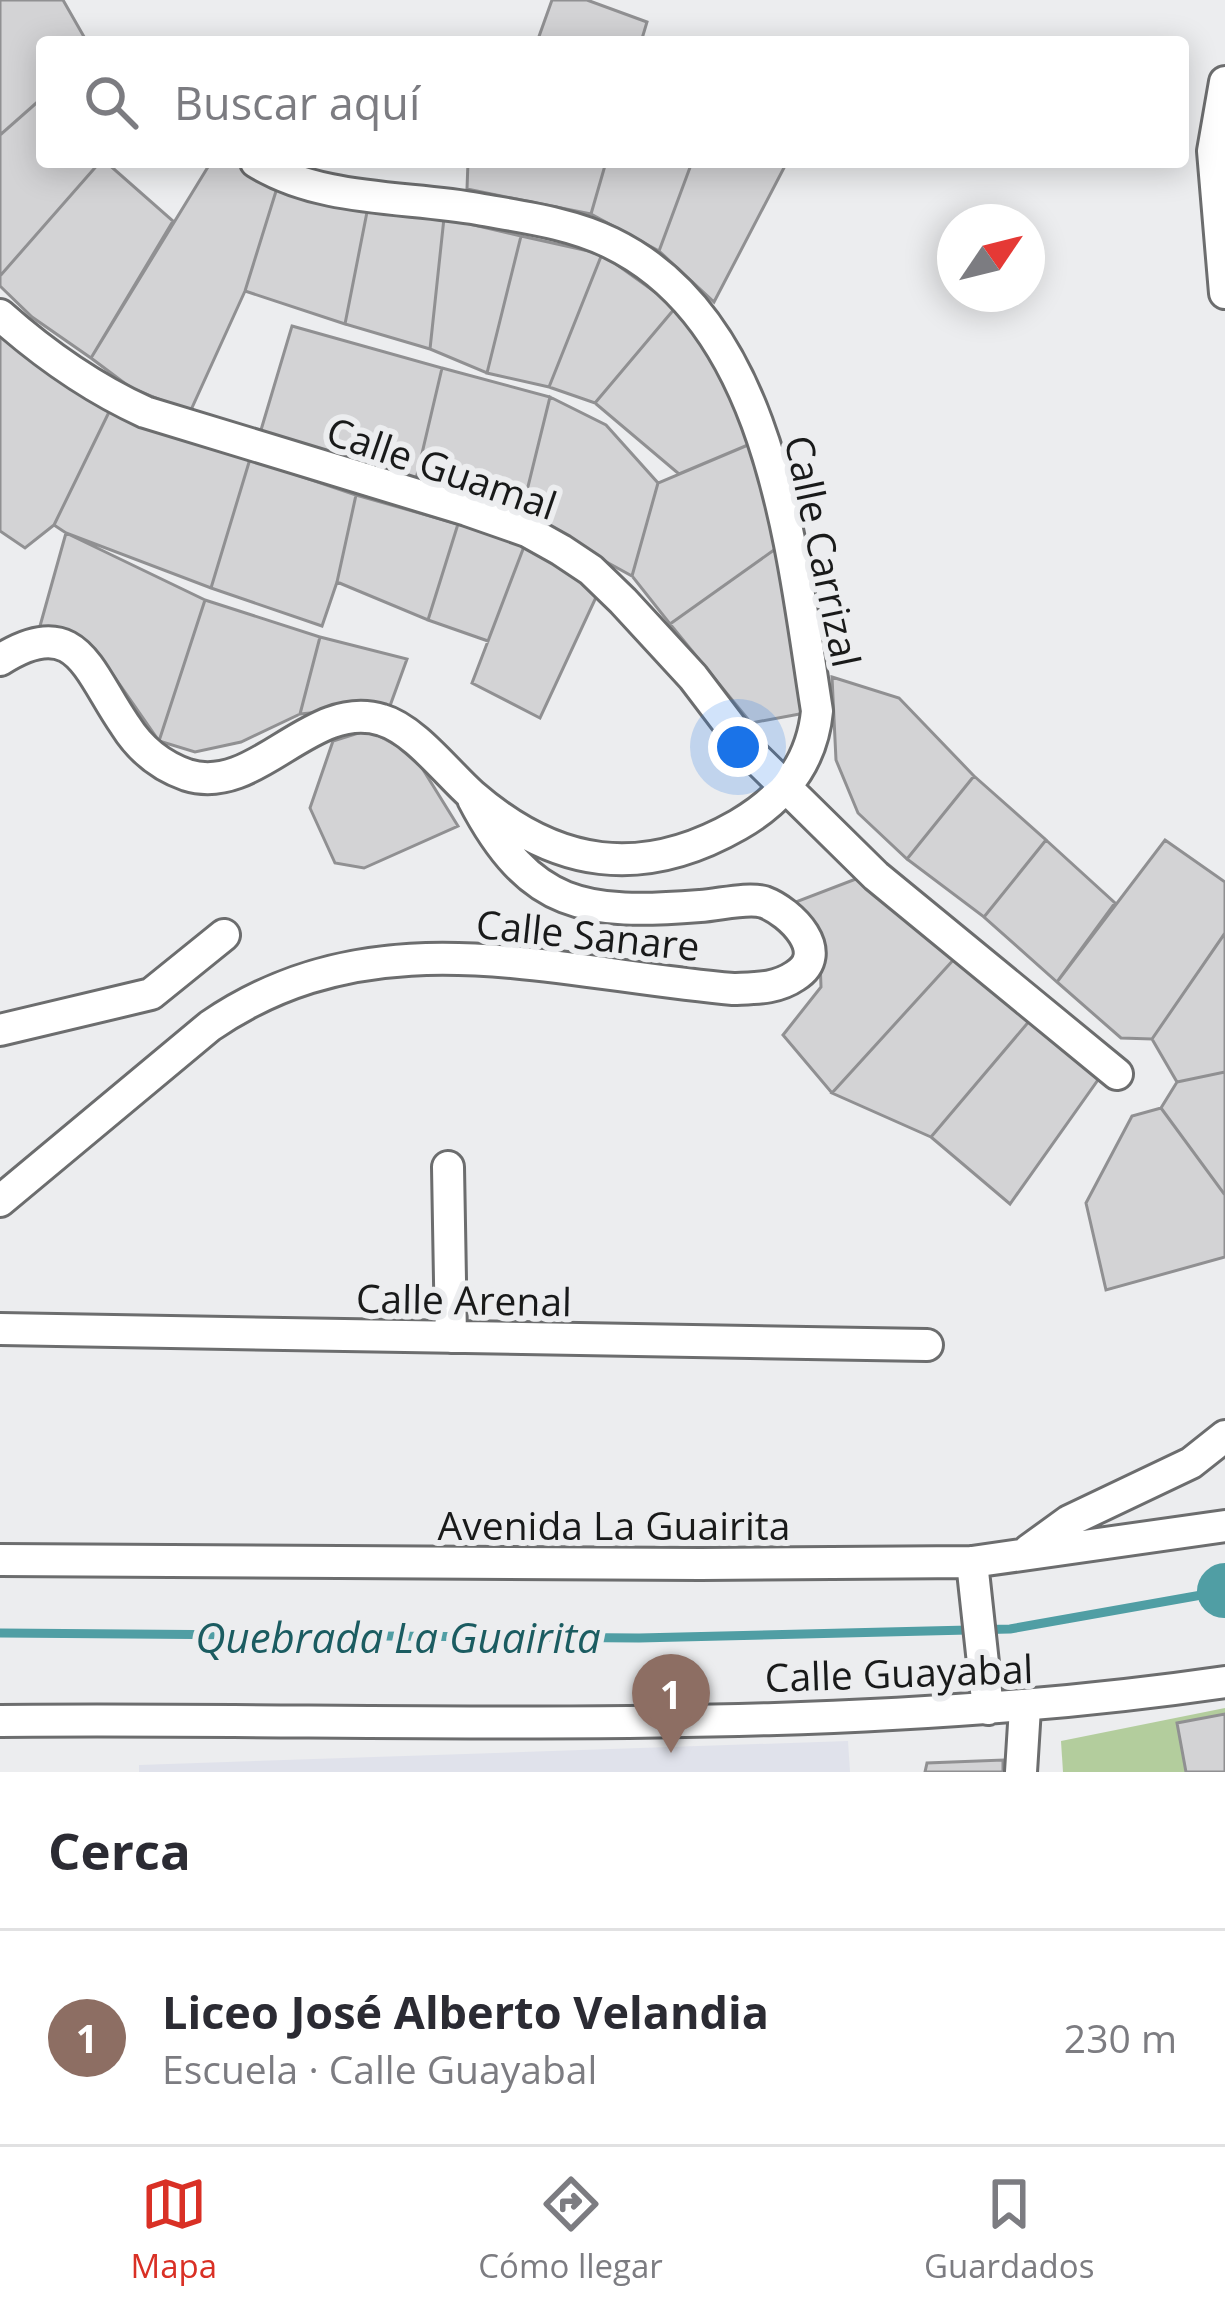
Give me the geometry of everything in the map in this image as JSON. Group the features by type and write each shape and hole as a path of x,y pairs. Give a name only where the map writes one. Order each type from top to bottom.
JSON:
{"street":[{"path":"1225,82 1213,151 1225,293"},
{"name":"Calle Carrizal","path":"270,168 313,187 458,205 589,233 633,256 702,320 739,380 769,451 817,711 814,742 785,786 755,815 709,842 651,860 622,862 588,859 554,845 514,826 471,794"},
{"name":"Calle Guamal","path":"0,315 64,367 145,412 527,531 591,570 693,677 750,752 875,876 1117,1074"},
{"path":"0,660 25,644 51,641 75,650 96,673 141,746 159,763 190,776 216,779 312,730 362,718 384,720 441,762 471,794"},
{"name":"Calle Sanare","path":"0,1201 210,1025 240,1005 328,970 428,957 733,989 772,987 800,974 809,958 799,922 760,900 633,912 585,907 530,876 496,843 471,794"},
{"path":"0,1030 151,994 224,935"},
{"path":"448,1167 451,1337"},
{"name":"Calle Arenal","path":"0,1329 927,1345"},
{"path":"1023,1554 1069,1521 1191,1463 1225,1436"},
{"name":"Avenida La Guairita","path":"0,1560 972,1562 1225,1526"},
{"path":"972,1562 988,1709"},
{"name":"Calle Guayabal","path":"0,1720 398,1722 926,1714 1025,1708 1225,1682"},
{"path":"1021,1772 1025,1708"}],"shaded area":[{"path":"848,1741 850,1772 139,1772 139,1765"}],"green space":[{"path":"1225,1708 1225,1772 1063,1772 1061,1741"}],"building":[{"path":"0,0 63,0 84,36 36,36 36,103 0,135"},
{"path":"552,0 587,0 647,22 643,36 539,36"},
{"path":"36,103 36,168 95,168 0,276 0,135"},
{"path":"95,168 113,168 173,221 91,358 32,317 0,286 0,276"},
{"path":"207,168 245,168 277,188 245,291 190,412 131,388 91,358"},
{"path":"468,168 604,168 591,214 467,189"},
{"path":"604,168 690,168 659,251 591,214"},
{"path":"690,168 784,168 714,302 659,251"},
{"path":"277,188 368,207 345,324 245,291"},
{"path":"368,207 444,218 430,349 345,324"},
{"path":"444,218 521,236 487,373 430,349"},
{"path":"521,236 602,254 549,387 487,373"},
{"path":"602,254 676,307 595,403 549,387"},
{"path":"676,307 726,373 755,442 679,474 595,403"},
{"path":"292,326 442,368 416,479 258,440"},
{"path":"0,330 111,408 54,525 25,548 0,531"},
{"path":"442,368 550,397 521,515 416,479"},
{"path":"550,397 606,425 658,483 632,576 521,515"},
{"path":"111,408 250,459 211,588 54,525"},
{"path":"755,442 781,545 670,624 632,576 658,483"},
{"path":"250,459 356,495 322,626 211,588"},
{"path":"356,495 458,524 428,620 337,582"},
{"path":"458,524 525,544 488,641 428,620"},
{"path":"66,533 205,600 159,741 97,652 40,626"},
{"path":"525,544 598,593 540,718 472,683"},
{"path":"781,545 805,713 751,723 670,624"},
{"path":"205,600 320,637 300,714 241,742 195,752 159,741"},
{"path":"320,637 407,659 387,714 350,709 300,714"},
{"path":"832,677 899,698 974,776 907,859 858,813 836,760"},
{"path":"368,730 414,755 458,826 364,868 335,863 310,808 333,741"},
{"path":"974,776 1046,840 984,917 907,859"},
{"path":"1046,840 1115,903 1057,982 984,917"},
{"path":"1165,840 1225,882 1225,933 1152,1039 1121,1038 1057,982"},
{"path":"861,877 956,957 832,1093 783,1035 821,987 820,960 793,903"},
{"path":"1225,933 1225,1072 1177,1082 1152,1039"},
{"path":"956,957 1031,1019 931,1137 832,1093"},
{"path":"1031,1019 1100,1077 1010,1204 931,1137"},
{"path":"1225,1072 1225,1195 1161,1108 1177,1082"},
{"path":"1161,1108 1225,1195 1225,1257 1106,1290 1086,1203 1132,1116"},
{"path":"1225,1714 1225,1772 1186,1772 1177,1723"},
{"path":"1003,1760 1003,1772 925,1772 927,1763"}],"waterway":[{"name":"Quebrada La Guairita","path":"0,1633 639,1638 1010,1629 1224,1591"}],"place":[{"name":"Liceo José Alberto Velandia","path":"671,1753"}]}
